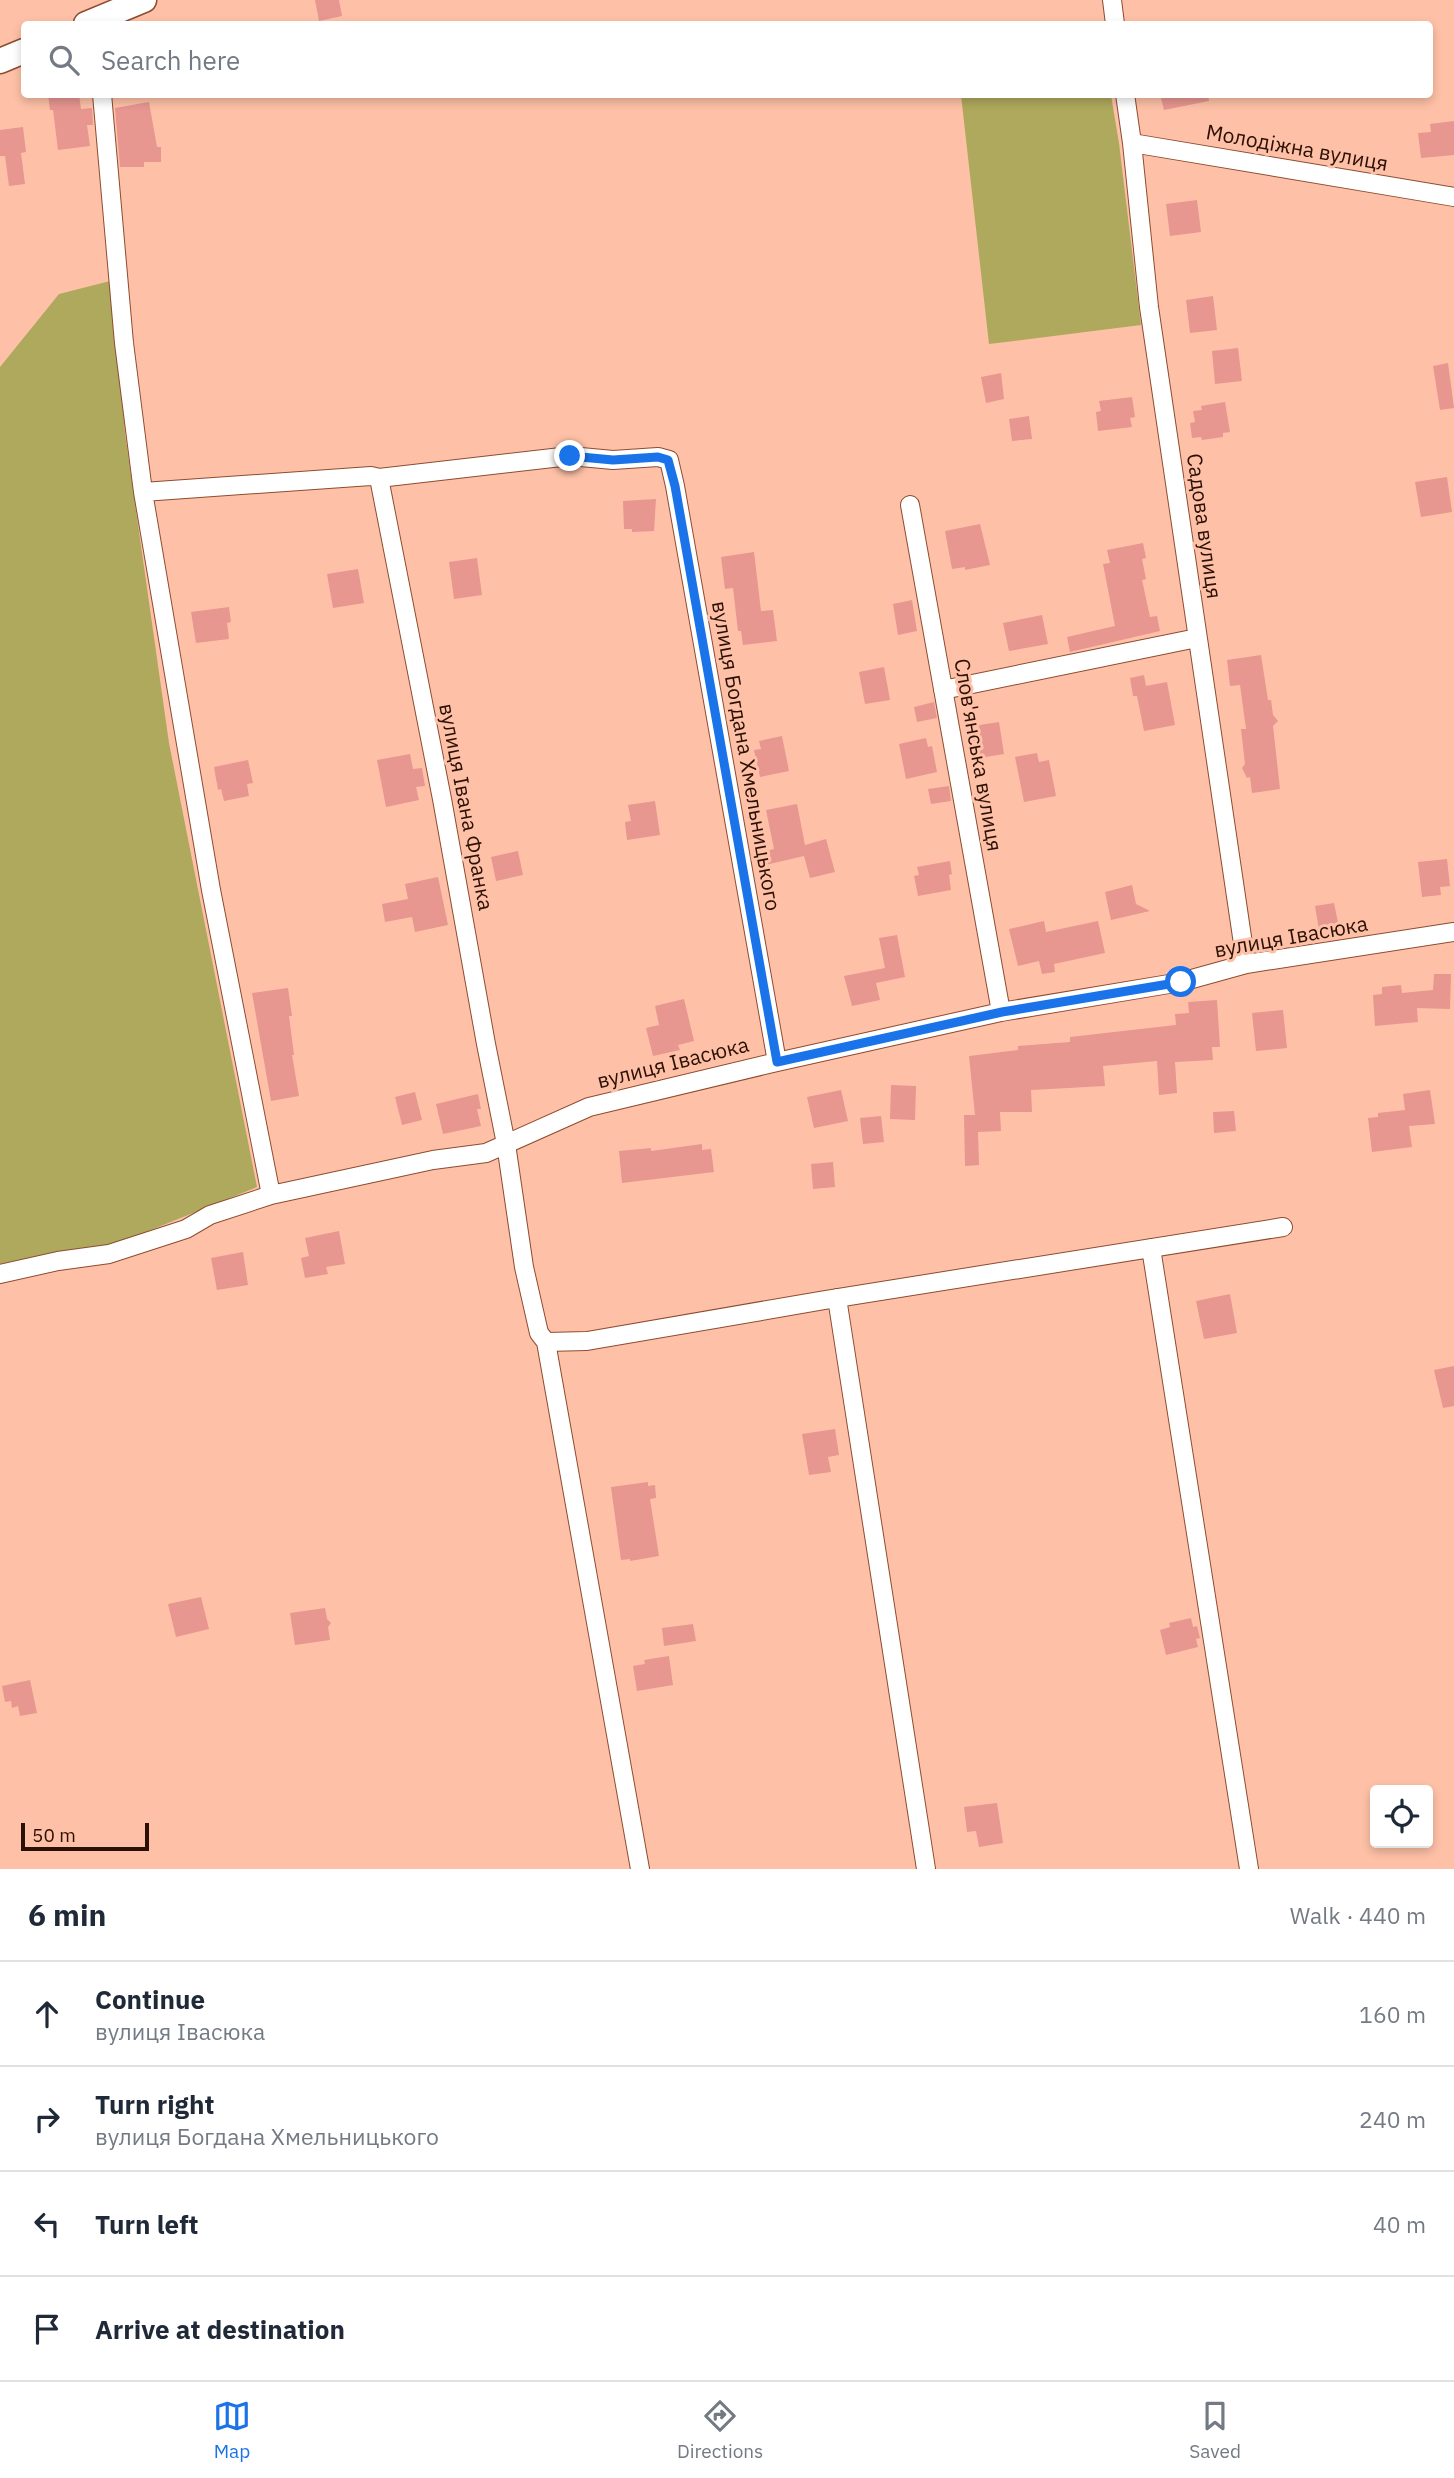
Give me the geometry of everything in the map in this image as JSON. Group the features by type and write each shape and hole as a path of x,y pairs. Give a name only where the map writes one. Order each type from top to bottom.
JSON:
{"street":[{"path":"97,21 144,0"},
{"path":"1112,0 1115,21"},
{"path":"0,61 21,52"},
{"path":"102,98 124,343 143,492 216,918 271,1195"},
{"name":"Садова вулиця","path":"1126,98 1149,307 1246,964"},
{"name":"Молодіжна вулиця","path":"1132,143 1454,197"},
{"name":"вулиця Богдана Хмельницького","path":"379,478 570,456 613,460 658,457 668,460 675,486 777,1062"},
{"path":"143,492 371,476 379,478"},
{"name":"вулиця Івана Франка","path":"379,478 506,1144 524,1267 539,1334 546,1342 640,1869"},
{"name":"Слов'янська вулиця","path":"910,505 1002,1012"},
{"path":"943,690 1197,638"},
{"name":"вулиця Івасюка","path":"0,1274 58,1261 109,1254 271,1195 433,1160 486,1153 589,1107 777,1062 1002,1012 1181,982 1246,964 1454,932"},
{"path":"546,1342 587,1341 1283,1227"},
{"path":"1151,1248 1249,1869"},
{"path":"837,1298 926,1869"}],"shaded area":[{"path":"961,98 1112,98 1141,325 989,344"},
{"path":"114,280 125,433 169,743 257,1187 109,1247 60,1252 0,1264 0,367 59,294"}],"building":[{"path":"315,0 339,0 342,16 319,21"},
{"path":"48,98 80,98 81,109 92,108 93,125 87,125 90,146 58,150 53,110 50,110"},
{"path":"1161,98 1209,98 1209,101 1164,110"},
{"path":"149,102 157,147 161,147 161,162 144,162 144,167 120,167 115,108"},
{"path":"1454,121 1454,155 1421,158 1418,133 1431,132 1430,124"},
{"path":"23,127 26,152 21,153 25,184 9,186 5,156 0,156 0,130"},
{"path":"1197,200 1201,232 1170,236 1166,204"},
{"path":"1213,296 1217,330 1190,333 1186,300"},
{"path":"1238,348 1242,381 1215,384 1212,351"},
{"path":"1448,363 1454,408 1440,410 1433,366"},
{"path":"1001,373 1004,399 986,403 981,377"},
{"path":"1132,397 1135,417 1130,418 1132,427 1098,431 1096,412 1101,411 1099,401"},
{"path":"1225,402 1230,432 1223,433 1223,437 1202,440 1201,437 1192,438 1190,423 1195,422 1193,411 1202,410 1201,406"},
{"path":"1029,416 1032,439 1012,441 1009,419"},
{"path":"1447,477 1452,512 1421,517 1415,482"},
{"path":"656,499 654,531 632,532 632,529 624,529 623,501"},
{"path":"980,524 990,565 965,570 965,567 952,569 945,531"},
{"path":"1143,543 1146,558 1142,559 1146,579 1142,580 1150,617 1157,616 1160,631 1070,652 1067,637 1115,626 1103,564 1110,563 1107,550"},
{"path":"754,552 761,611 773,610 777,641 743,645 741,631 738,631 733,588 725,589 721,557"},
{"path":"477,558 482,595 454,599 449,562"},
{"path":"358,569 364,603 333,608 327,574"},
{"path":"912,600 917,631 898,635 893,604"},
{"path":"229,607 229,639 196,643 191,612"},
{"path":"1042,615 1048,644 1009,651 1003,623"},
{"path":"1261,655 1268,700 1271,700 1273,715 1278,721 1273,726 1280,789 1252,793 1250,777 1247,778 1242,768 1245,764 1241,729 1246,729 1240,685 1230,686 1227,660"},
{"path":"884,667 890,700 865,704 859,672"},
{"path":"1144,675 1146,686 1167,682 1175,725 1144,731 1137,696 1133,696 1130,678"},
{"path":"934,702 937,718 917,722 914,707"},
{"path":"999,722 1004,754 973,759 967,727"},
{"path":"782,736 789,771 760,777 754,750 761,749 759,741"},
{"path":"926,738 928,747 932,746 937,772 906,779 899,744"},
{"path":"1037,753 1039,762 1049,760 1056,796 1024,802 1015,757"},
{"path":"410,754 413,769 422,768 425,786 416,787 419,800 386,807 377,760"},
{"path":"248,760 253,783 247,784 249,796 224,801 221,789 218,790 214,767"},
{"path":"949,786 951,801 931,804 928,789"},
{"path":"655,801 660,835 627,840 625,822 631,821 628,805"},
{"path":"797,804 805,845 826,839 835,872 810,878 804,856 757,867 754,854 774,849 766,810"},
{"path":"518,851 523,875 496,881 491,857"},
{"path":"1447,859 1450,886 1440,887 1441,895 1422,897 1418,862"},
{"path":"950,861 951,890 918,896 914,876 919,875 917,867"},
{"path":"438,877 448,925 415,932 412,917 385,922 382,904 408,899 405,884"},
{"path":"1132,885 1136,904 1150,911 1111,920 1105,892"},
{"path":"1334,903 1339,927 1319,930 1315,906"},
{"path":"1044,921 1046,932 1098,921 1105,953 1054,964 1055,972 1042,974 1039,961 1018,966 1009,929"},
{"path":"897,935 905,977 876,983 880,1000 852,1006 844,976 885,968 879,938"},
{"path":"1434,974 1451,974 1450,1009 1417,1008 1418,1022 1375,1026 1373,995 1382,994 1382,987 1401,985 1402,993 1433,990"},
{"path":"288,988 292,1016 289,1016 292,1055 299,1096 271,1101 252,993"},
{"path":"684,999 694,1041 678,1045 680,1050 653,1056 646,1028 659,1025 655,1006"},
{"path":"1217,1000 1220,1047 1212,1047 1213,1060 1175,1062 1177,1093 1159,1095 1157,1061 1103,1066 1105,1086 1031,1090 1032,1112 1000,1112 1001,1131 978,1132 979,1165 965,1166 964,1115 975,1115 969,1056 1018,1050 1018,1046 1070,1042 1070,1037 1176,1025 1175,1014 1189,1013 1188,1002"},
{"path":"1283,1010 1287,1048 1256,1051 1252,1013"},
{"path":"891,1085 916,1086 915,1120 890,1119"},
{"path":"841,1090 848,1121 814,1128 807,1097"},
{"path":"1430,1090 1435,1124 1409,1126 1412,1147 1372,1152 1368,1118 1378,1117 1378,1113 1405,1110 1403,1094"},
{"path":"415,1092 422,1120 402,1125 395,1097"},
{"path":"478,1094 481,1109 477,1109 481,1126 443,1134 436,1104"},
{"path":"1234,1111 1236,1131 1214,1133 1213,1112"},
{"path":"881,1116 884,1142 863,1144 860,1118"},
{"path":"702,1144 702,1150 711,1149 714,1172 622,1183 619,1151 651,1148 651,1151"},
{"path":"833,1162 835,1187 813,1189 811,1164"},
{"path":"339,1231 345,1264 326,1267 328,1274 305,1278 301,1258 309,1256 305,1238"},
{"path":"243,1252 248,1285 217,1290 211,1258"},
{"path":"1230,1294 1237,1333 1204,1339 1196,1301"},
{"path":"1454,1366 1454,1406 1443,1408 1434,1370"},
{"path":"835,1429 839,1455 828,1457 831,1472 809,1475 802,1434"},
{"path":"648,1482 648,1486 655,1485 656,1498 650,1499 659,1556 621,1560 611,1487"},
{"path":"201,1597 209,1629 176,1637 168,1604"},
{"path":"325,1608 327,1619 331,1623 328,1627 330,1640 295,1645 290,1613"},
{"path":"1191,1618 1193,1627 1197,1626 1200,1638 1196,1639 1198,1647 1166,1655 1160,1630 1170,1627 1169,1623"},
{"path":"693,1624 696,1641 664,1646 662,1628"},
{"path":"669,1656 673,1685 637,1691 633,1666 645,1664 644,1660"},
{"path":"30,1680 37,1713 20,1716 18,1706 12,1708 11,1701 5,1702 2,1686"},
{"path":"997,1803 1003,1843 979,1847 976,1831 967,1832 964,1807"}],"route":[{"path":"570,456 613,460 658,457 668,460 675,486 777,1062 1002,1012 1181,982"}]}
